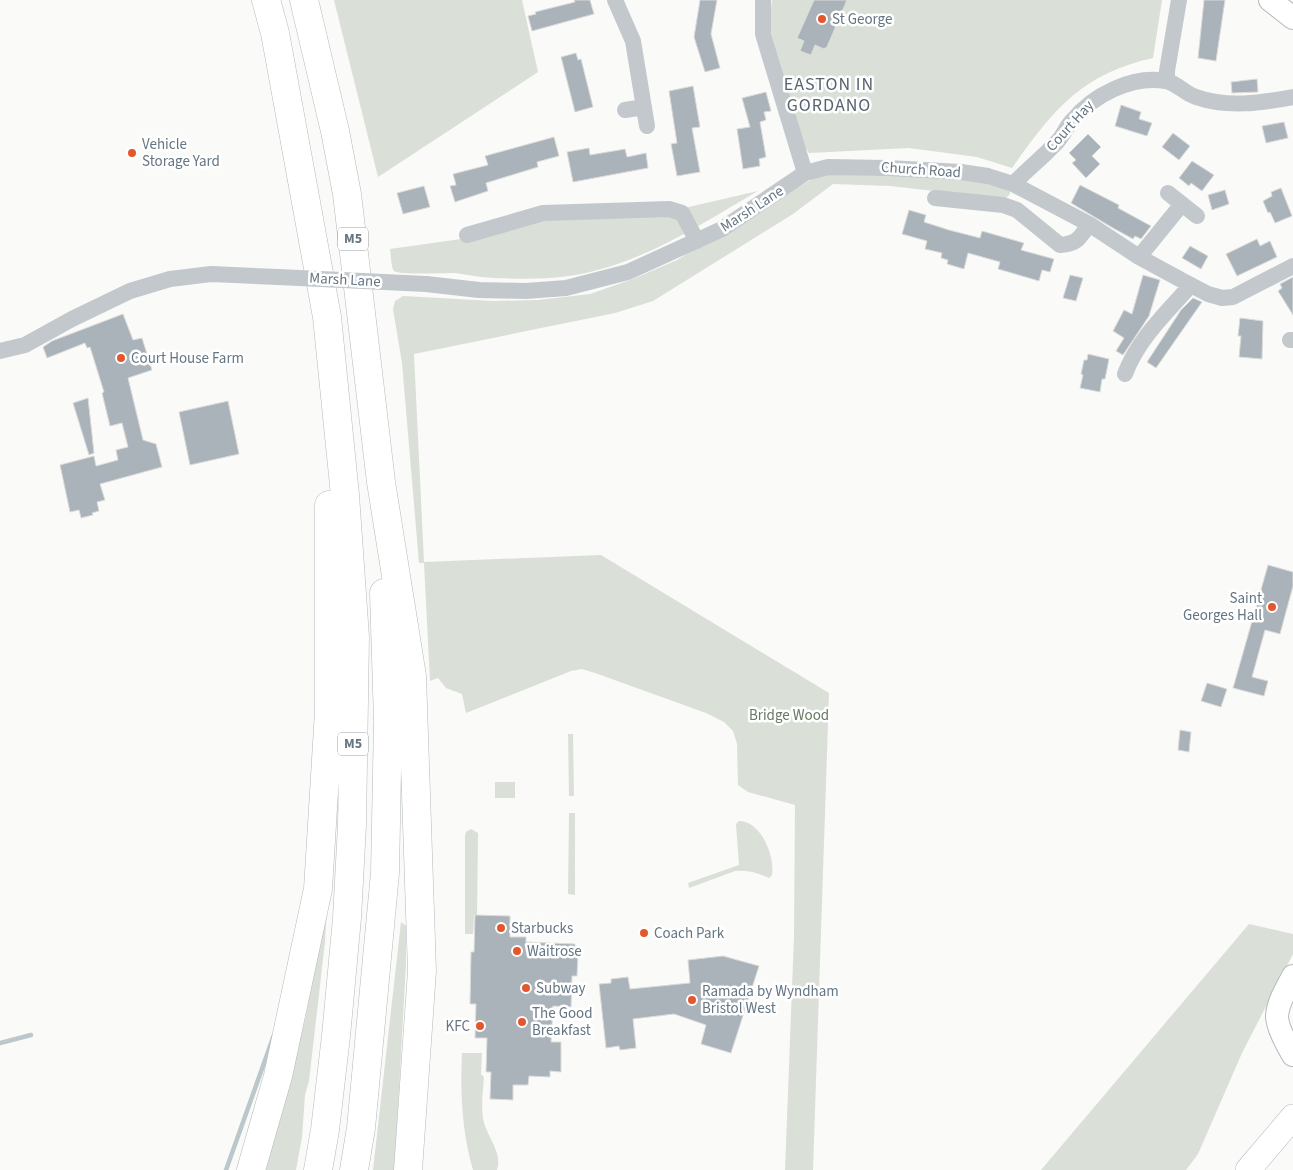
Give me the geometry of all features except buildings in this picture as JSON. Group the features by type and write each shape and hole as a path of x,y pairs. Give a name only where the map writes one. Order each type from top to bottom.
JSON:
{"highway":[{"name":"M5","path":"266,0 282,71 327,317 345,495 355,637 352,825 347,918 336,1036 325,1130 318,1170"},
{"name":"M5","path":"304,0 335,131 347,194 381,482 412,676 422,971 408,1170"},
{"name":"M5","path":"251,1170 278,1076 318,888 329,711 330,578 327,317"},
{"name":"M5","path":"354,1170 362,1118 385,873 388,721 381,482"}],"main road":[{"path":"1248,1170 1293,1117"}],"street":[{"path":"615,0 632,41 647,126"},
{"path":"762,0 763,34 805,174"},
{"path":"1179,0 1167,81 1193,96 1210,102 1230,104 1268,102 1293,97"},
{"path":"1270,0 1293,18"},
{"name":"Court Hay","path":"1013,184 1059,140 1083,108 1099,96 1131,83 1167,81"},
{"path":"625,110 644,107"},
{"name":"Church Road","path":"805,174 828,167 961,172 988,176 1013,184 1089,224 1191,285 1208,294 1222,298 1234,297 1293,266"},
{"name":"Marsh Lane","path":"0,351 25,345 72,319 130,291 170,279 211,274 426,284 479,290 526,291 566,288 628,272 697,241 722,229 805,174"},
{"path":"1168,193 1197,216"},
{"path":"941,203 1003,205 1017,210 1060,245 1072,244 1089,224"},
{"path":"1140,256 1182,204"},
{"path":"467,235 542,213 669,209 682,213 697,241"},
{"path":"1125,374 1130,360 1140,344 1191,285"},
{"path":"1293,976 1282,996 1277,1016 1287,1032 1285,1042 1293,1056"}],"green space":[{"path":"334,0 522,0 538,72 378,177"},
{"path":"772,0 1162,0 1153,58 1106,74 1071,97 1041,129 1012,168 977,157 909,148 809,153 804,146 769,25"},
{"name":"Bridge Wood","path":"833,171 960,176 1010,187 1010,194 1005,199 890,186 833,184 793,214 653,301 615,313 414,354 424,562 601,555 829,693 813,1170 785,1170 794,936 795,805 748,792 738,785 737,744 733,731 724,722 706,713 595,673 582,669 571,671 466,713 462,694 446,688 438,678 430,681 424,563 419,563 402,363 393,309 395,301 403,296 493,301 538,300 590,294 633,279 677,260 817,176"},
{"path":"758,191 667,243 643,254 594,271 569,276 514,279 455,273 404,273 394,271 392,267 390,249 468,238 543,216 667,212"},
{"path":"568,734 573,734 574,796 569,796"},
{"path":"495,782 515,782 515,798 495,798"},
{"path":"569,813 575,813 575,895 568,894"},
{"path":"739,821 754,827 765,841 771,859 772,875 769,878 753,872 735,871 689,888 688,883 739,865 736,824"},
{"path":"471,829 478,833 477,915 474,915 473,934 465,934 465,836 466,832"},
{"path":"328,890 325,942 309,1081 305,1095 302,1137 296,1170 265,1170 305,1020"},
{"path":"401,922 406,926 406,964 394,1170 373,1170"},
{"path":"1249,924 1293,934 1293,954 1242,1053 1198,1154 1186,1170 1041,1170"},
{"path":"462,1053 482,1053 481,1074 484,1077 483,1118 498,1157 497,1170 473,1170 466,1141 463,1112"}],"waterway":[{"path":"0,1043 31,1035"},
{"path":"226,1170 274,1035"}],"place":[{"name":"St George","path":"822,19"},
{"name":"Vehicle Storage Yard","path":"132,153"},
{"name":"Court House Farm","path":"121,358"},
{"name":"Saint Georges Hall","path":"1272,607"},
{"name":"Starbucks","path":"501,928"},
{"name":"Coach Park","path":"644,933"},
{"name":"Waitrose","path":"517,951"},
{"name":"Subway","path":"526,988"},
{"name":"Ramada by Wyndham Bristol West","path":"692,1000"},
{"name":"The Good Breakfast","path":"522,1022"},
{"name":"KFC","path":"480,1026"}],"district":[{"name":"EASTON IN GORDANO","path":"829,94"}]}
